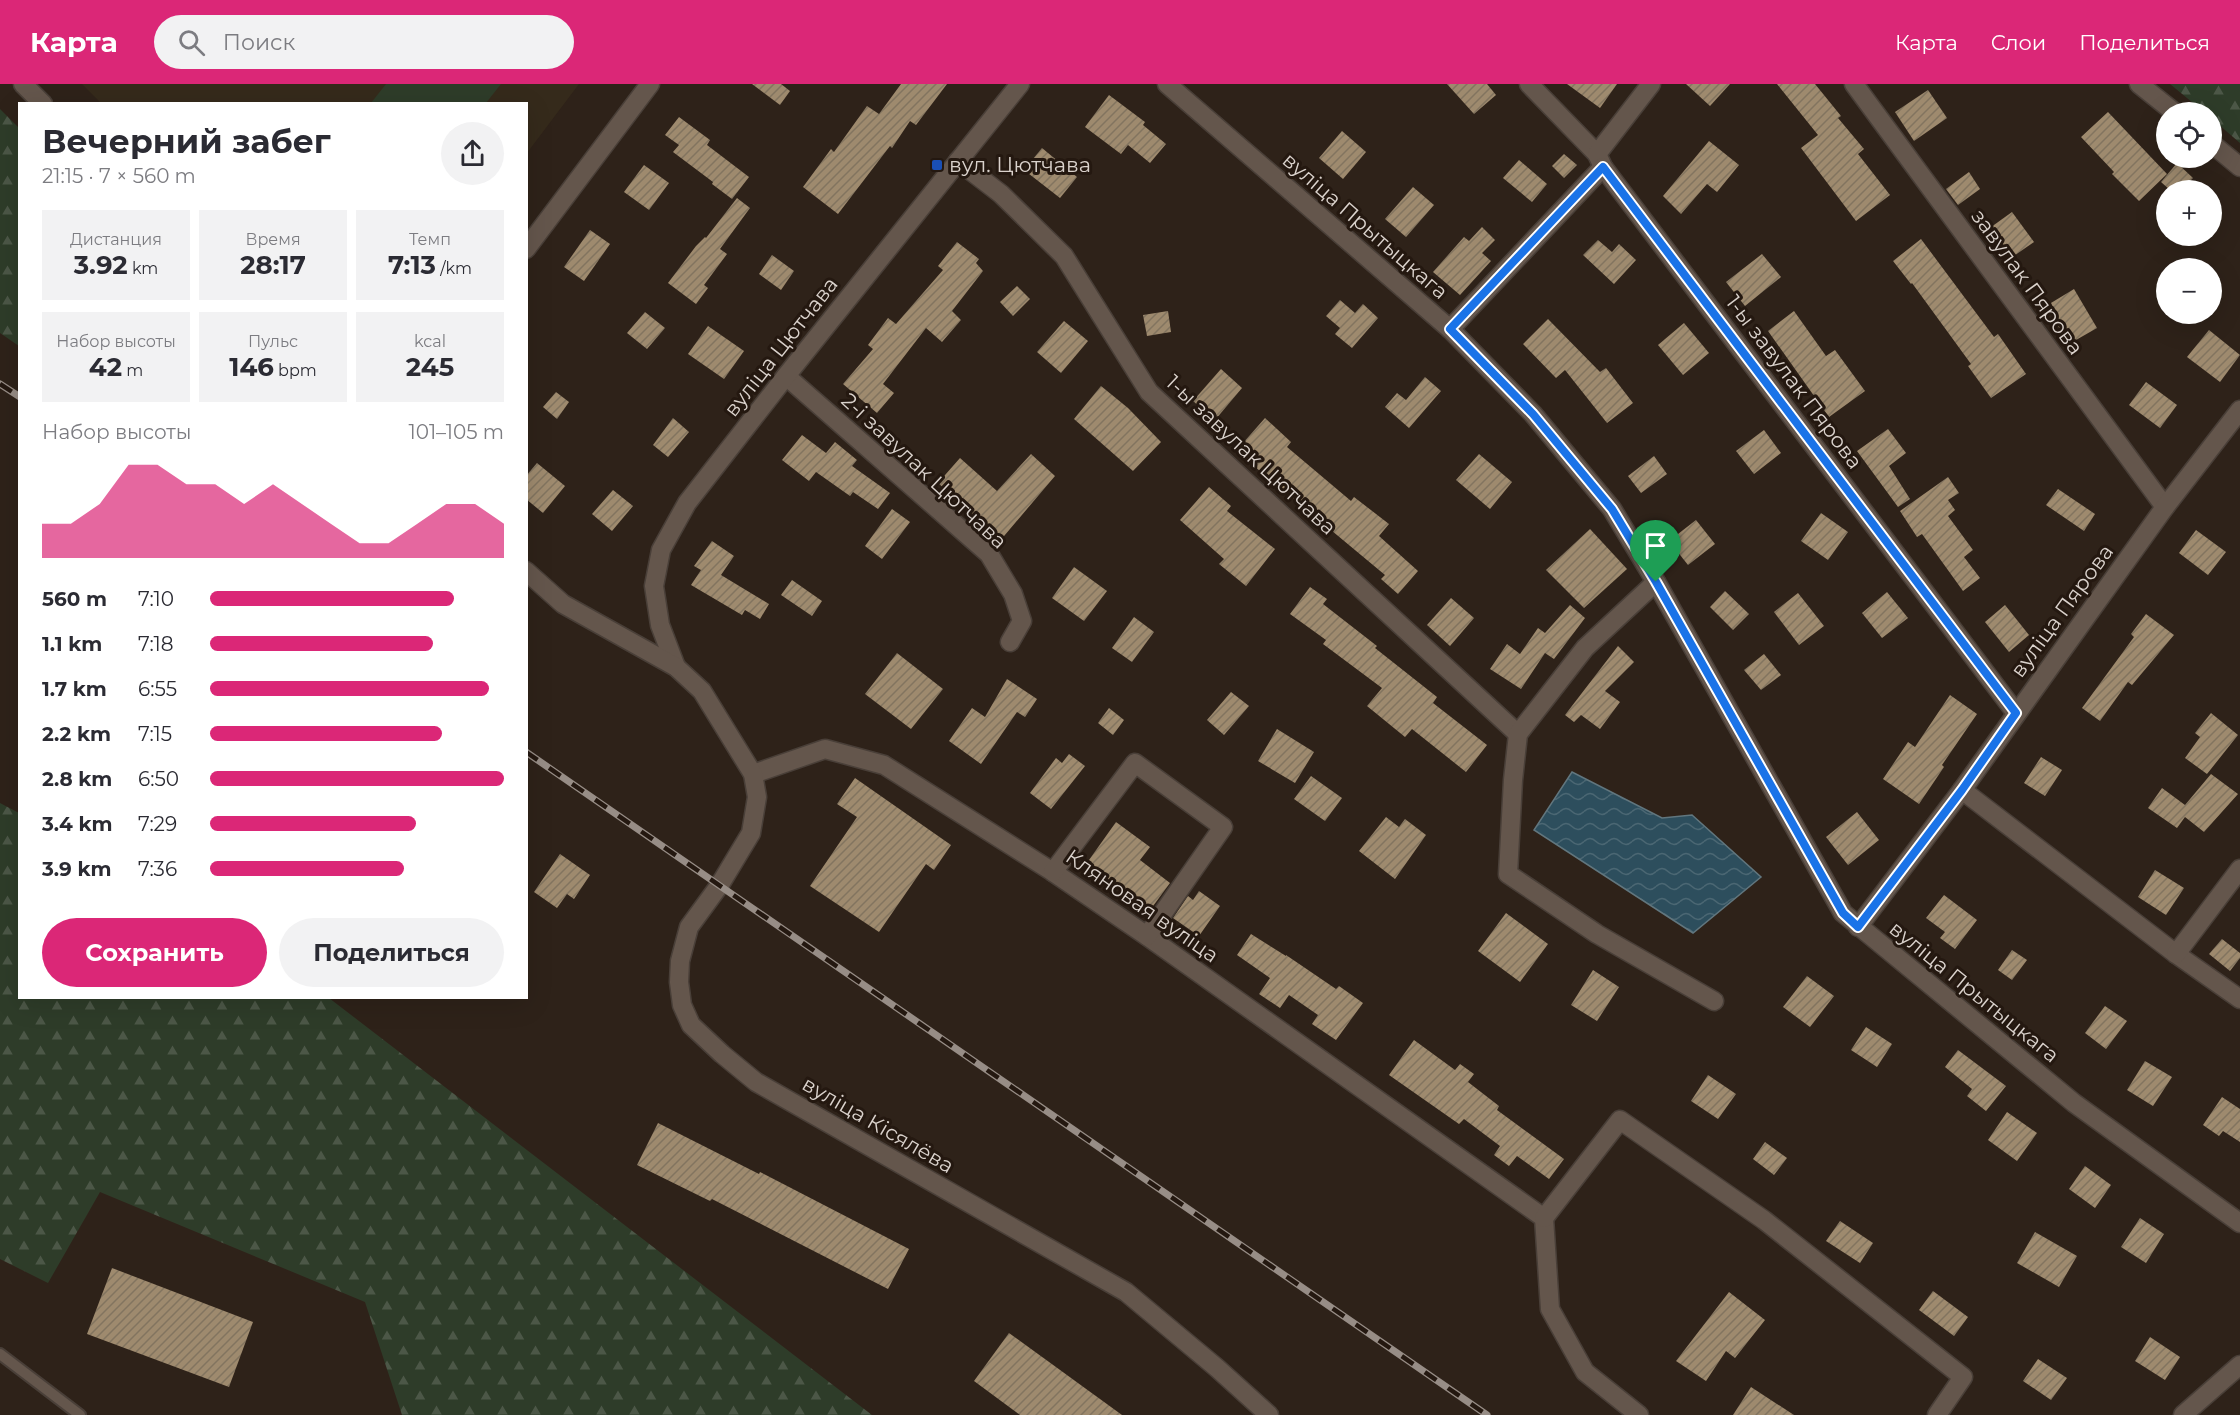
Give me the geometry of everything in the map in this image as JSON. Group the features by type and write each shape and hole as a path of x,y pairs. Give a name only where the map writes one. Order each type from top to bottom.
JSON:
{"street":[{"path":"23,84 41,102"},
{"path":"528,246 650,84"},
{"name":"вуліца Цютчава","path":"676,667 660,625 654,586 662,550 687,503 1020,84"},
{"name":"вуліца Прытыцкага","path":"1167,84 1450,329 1533,414 1612,509 1656,582 1843,913 2074,1103 2240,1223"},
{"name":"1-ы завулак Пярова","path":"1529,84 1600,161 2016,713"},
{"path":"1450,329 1600,161 1651,84"},
{"name":"завулак Пярова","path":"1854,84 2165,507"},
{"path":"2139,84 2162,102"},
{"path":"2222,152 2240,167"},
{"name":"1-ы завулак Цютчава","path":"958,161 1001,194 1064,256 1149,392 1518,734"},
{"name":"2-і завулак Цютчава","path":"786,376 988,554 1013,594 1022,621 1010,642"},
{"name":"вуліца Пярова","path":"1858,927 1962,790 2165,507 2240,410"},
{"path":"528,573 563,604 676,667 702,691 753,774"},
{"path":"1656,582 1585,648 1518,734 1508,874 1597,934 1714,1001"},
{"name":"Кляновая вуліца","path":"753,774 825,750 884,765 1053,872 1147,936 1544,1218"},
{"path":"1053,872 1135,763 1223,827 1147,936"},
{"name":"вуліца Кісялёва","path":"753,774 757,797 751,832 718,886 689,927 680,962 679,982 682,1005 691,1025 756,1082 1126,1292 1269,1415"},
{"path":"1962,790 2176,954 2240,999"},
{"path":"2176,954 2240,869"},
{"path":"1639,1415 1585,1372 1550,1309 1544,1218 1620,1120 1764,1220 1963,1377 1937,1415"},
{"path":"2183,1415 2240,1365"}],"lane":[{"path":"0,1354 80,1415"}],"shaded area":[{"path":"82,84 579,84 528,152 528,102 100,102"}],"green space":[{"path":"386,84 501,84 487,102 372,102"},
{"path":"2170,84 2240,84 2240,143 2222,127 2222,102 2192,102"},
{"path":"0,109 18,127 18,345 0,333"},
{"path":"0,803 18,812 18,999 330,999 872,1415 402,1415 365,1302 100,1192 48,1283 0,1259"}],"water":[{"path":"1572,772 1662,818 1692,815 1761,877 1693,933 1534,830"}],"building":[{"path":"752,84 781,84 790,91 780,105"},
{"path":"901,84 947,84 916,125 910,121 892,148 890,146 838,214 803,187 831,149 834,152 867,106 879,114"},
{"path":"1447,84 1487,84 1496,95 1474,114"},
{"path":"1567,84 1617,84 1600,108"},
{"path":"1686,84 1730,84 1710,106"},
{"path":"1777,84 1815,84 1841,116 1838,118 1864,149 1858,154 1890,195 1856,221 1801,148 1818,135"},
{"path":"1928,90 1947,118 1914,141 1895,112"},
{"path":"1109,95 1145,122 1143,125 1166,144 1150,163 1128,145 1121,154 1085,127"},
{"path":"2108,112 2156,162 2156,168 2161,168 2167,174 2161,180 2156,180 2156,185 2139,201 2112,174 2114,172 2081,137"},
{"path":"679,117 710,140 707,145 749,177 732,199 673,152 679,145 665,135"},
{"path":"1342,131 1366,152 1343,179 1319,158"},
{"path":"1709,141 1739,165 1717,192 1707,184 1681,214 1663,196"},
{"path":"1042,148 1077,177 1060,198 1024,170"},
{"path":"1564,154 1577,165 1564,178 1552,166"},
{"path":"1519,160 1547,184 1532,202 1503,178"},
{"path":"644,165 669,183 649,210 624,192"},
{"path":"2173,168 2182,168 2193,178 2191,180 2163,180"},
{"path":"1969,172 1980,189 1958,205 1946,189"},
{"path":"1413,187 1434,205 1406,237 1385,219"},
{"path":"737,198 750,208 720,249 727,254 704,285 708,288 696,304 668,283"},
{"path":"2012,212 2034,242 2008,260 1987,230"},
{"path":"1482,227 1495,240 1482,253 1491,261 1460,295 1433,272 1464,237 1469,241"},
{"path":"590,230 610,244 584,281 564,267"},
{"path":"1921,239 1994,337 1998,334 2026,374 1991,398 1968,366 1971,364 1912,283 1893,261"},
{"path":"1598,240 1612,252 1619,244 1636,260 1614,284 1583,255"},
{"path":"957,242 979,259 976,263 983,271 952,311 961,320 942,342 926,328 883,384 894,393 877,413 843,384 873,349 868,345 888,318 896,324 943,270 938,266"},
{"path":"1762,254 1781,277 1745,306 1726,282"},
{"path":"772,255 794,271 781,290 759,274"},
{"path":"1017,286 1030,299 1013,316 1000,302"},
{"path":"2074,289 2097,328 2069,344 2046,306"},
{"path":"1340,300 1355,313 1363,304 1378,318 1352,348 1335,334 1340,328 1326,316"},
{"path":"1168,311 1171,332 1147,336 1143,315"},
{"path":"1794,311 1826,356 1835,350 1865,391 1829,417 1768,331"},
{"path":"645,312 665,328 647,349 627,333"},
{"path":"1548,319 1600,372 1606,368 1633,403 1607,423 1565,370 1556,378 1523,344"},
{"path":"1064,321 1088,341 1061,373 1037,352"},
{"path":"1684,323 1709,353 1683,375 1658,345"},
{"path":"708,326 744,351 724,379 688,354"},
{"path":"2209,330 2240,355 2220,382 2187,357"},
{"path":"1221,369 1242,388 1215,420 1193,401"},
{"path":"1425,377 1441,391 1409,428 1385,407 1397,393 1406,400"},
{"path":"2146,382 2177,405 2160,428 2129,405"},
{"path":"1101,386 1128,408 1161,442 1133,471 1074,419"},
{"path":"556,392 569,402 557,419 543,407"},
{"path":"673,418 689,432 668,457 653,445"},
{"path":"1265,418 1291,442 1287,447 1351,501 1354,497 1389,524 1379,536 1418,571 1398,594 1381,579 1385,575 1236,451"},
{"path":"1888,429 1906,453 1889,466 1910,499 1898,507 1857,451"},
{"path":"1764,430 1781,453 1754,474 1736,451"},
{"path":"802,435 826,453 835,442 857,460 852,466 890,493 878,509 853,492 850,496 816,472 809,481 782,460"},
{"path":"1031,454 1055,476 999,542 983,528 985,525 938,483 960,458 997,491"},
{"path":"1479,454 1512,482 1490,509 1456,480"},
{"path":"1654,456 1667,474 1641,493 1628,476"},
{"path":"537,463 565,486 543,513 528,501 528,474"},
{"path":"1948,477 1959,493 1948,500 1955,510 1948,516 1973,550 1964,557 1980,578 1963,591 1922,534 1917,537 1900,511"},
{"path":"1209,487 1231,506 1227,511 1275,549 1246,586 1219,564 1224,559 1180,520"},
{"path":"2058,489 2095,514 2084,531 2046,505"},
{"path":"613,490 633,506 612,531 592,514"},
{"path":"892,509 910,522 882,559 865,546"},
{"path":"1821,513 1848,532 1828,560 1801,541"},
{"path":"1696,520 1715,544 1688,565 1669,541"},
{"path":"1590,529 1627,569 1584,608 1546,570"},
{"path":"2196,530 2226,552 2208,575 2179,553"},
{"path":"712,541 734,556 721,575 769,604 760,619 745,610 742,615 691,585 701,570 694,566"},
{"path":"1074,567 1107,591 1084,621 1052,598"},
{"path":"792,580 822,601 812,616 781,595"},
{"path":"1310,587 1327,599 1323,604 1437,697 1433,703 1487,745 1466,772 1412,729 1405,737 1367,706 1382,688 1323,644 1326,640 1290,614"},
{"path":"1725,591 1749,614 1733,630 1710,607"},
{"path":"1887,592 1908,618 1882,638 1862,613"},
{"path":"1798,593 1824,626 1799,645 1774,612"},
{"path":"1451,598 1474,618 1450,646 1427,625"},
{"path":"1570,605 1585,618 1554,659 1545,653 1521,689 1490,669 1507,644 1520,654 1538,628 1545,633"},
{"path":"2005,605 2029,635 2009,652 1985,622"},
{"path":"2146,614 2174,635 2132,685 2128,682 2100,721 2082,708 2134,637 2131,634"},
{"path":"1134,617 1154,632 1132,662 1112,648"},
{"path":"1618,646 1634,662 1605,691 1620,702 1600,729 1581,715 1574,722 1565,715"},
{"path":"897,653 943,689 911,729 865,694"},
{"path":"1764,654 1781,675 1761,690 1744,670"},
{"path":"1007,679 1037,699 1025,717 1017,712 981,764 949,741 972,708 985,717"},
{"path":"1231,692 1249,706 1224,735 1207,720"},
{"path":"1950,695 1977,714 1919,804 1883,779 1908,742 1915,747"},
{"path":"1109,708 1124,720 1113,735 1098,723"},
{"path":"2211,713 2238,735 2207,774 2185,758 2200,737 2195,733"},
{"path":"1277,729 1314,752 1295,783 1258,761"},
{"path":"1069,754 1085,766 1051,809 1030,793 1056,758 1062,763"},
{"path":"2041,757 2062,770 2045,796 2024,783"},
{"path":"2211,774 2238,794 2204,832 2185,817 2177,828 2148,808 2162,788 2185,805"},
{"path":"1311,776 1342,798 1325,821 1294,799"},
{"path":"855,778 951,845 934,870 926,864 879,932 810,886 857,817 837,804"},
{"path":"1857,812 1879,840 1848,865 1826,837"},
{"path":"1386,817 1399,827 1405,819 1426,835 1395,879 1359,851"},
{"path":"1116,822 1150,847 1140,860 1170,883 1145,917 1131,907 1137,900 1089,865 1092,862 1089,860"},
{"path":"560,854 590,875 574,899 567,894 557,908 534,892"},
{"path":"2155,870 2184,888 2166,915 2138,897"},
{"path":"1199,891 1220,906 1199,936 1173,918 1188,896 1193,900"},
{"path":"1944,895 1977,920 1955,949 1940,938 1945,932 1926,918"},
{"path":"1506,913 1548,944 1520,982 1478,951"},
{"path":"1251,934 1336,989 1339,986 1363,1003 1336,1040 1312,1024 1318,1015 1289,995 1280,1008 1259,994 1270,978 1237,955"},
{"path":"2222,939 2240,953 2240,958 2230,971 2209,954"},
{"path":"2012,950 2027,960 2012,980 1998,970"},
{"path":"1593,970 1619,987 1597,1021 1571,1005"},
{"path":"1807,976 1834,996 1810,1027 1783,1007"},
{"path":"2105,1006 2127,1021 2106,1049 2085,1033"},
{"path":"1866,1027 1892,1044 1877,1067 1851,1050"},
{"path":"1414,1040 1455,1070 1460,1064 1474,1074 1468,1082 1499,1106 1497,1110 1564,1159 1549,1179 1517,1156 1509,1166 1494,1155 1500,1146 1464,1119 1459,1124 1389,1075"},
{"path":"1958,1050 2006,1086 1986,1111 1967,1096 1972,1089 1945,1067"},
{"path":"2145,1061 2172,1077 2153,1106 2127,1090"},
{"path":"1708,1075 1736,1094 1718,1119 1691,1101"},
{"path":"2222,1097 2240,1109 2240,1142 2223,1131 2219,1136 2203,1125"},
{"path":"2007,1112 2037,1133 2017,1161 1988,1140"},
{"path":"658,1123 759,1174 760,1172 909,1249 888,1289 712,1199 710,1201 637,1165"},
{"path":"1765,1142 1787,1158 1774,1175 1753,1159"},
{"path":"2085,1166 2111,1185 2095,1208 2069,1189"},
{"path":"2140,1218 2164,1234 2146,1263 2121,1247"},
{"path":"1840,1221 1873,1243 1860,1263 1826,1241"},
{"path":"2035,1232 2077,1256 2059,1287 2017,1263"},
{"path":"112,1268 253,1322 229,1387 87,1334"},
{"path":"1933,1291 1968,1317 1954,1336 1919,1310"},
{"path":"1729,1292 1765,1320 1735,1358 1726,1351 1706,1381 1676,1361"},
{"path":"1009,1333 1122,1415 1020,1415 974,1381"},
{"path":"2150,1337 2180,1357 2165,1380 2135,1361"},
{"path":"2038,1359 2067,1378 2051,1400 2023,1381"},
{"path":"1751,1387 1794,1415 1733,1415"}],"railway":[{"path":"0,384 18,396"},
{"path":"528,753 1487,1415"}],"place":[{"name":"вул. Цютчава","path":"937,165"}],"route":[{"path":"1603,167 2016,713 1962,790 1858,927 1843,913 1656,582 1612,509 1533,414 1450,329 1603,167"}]}
